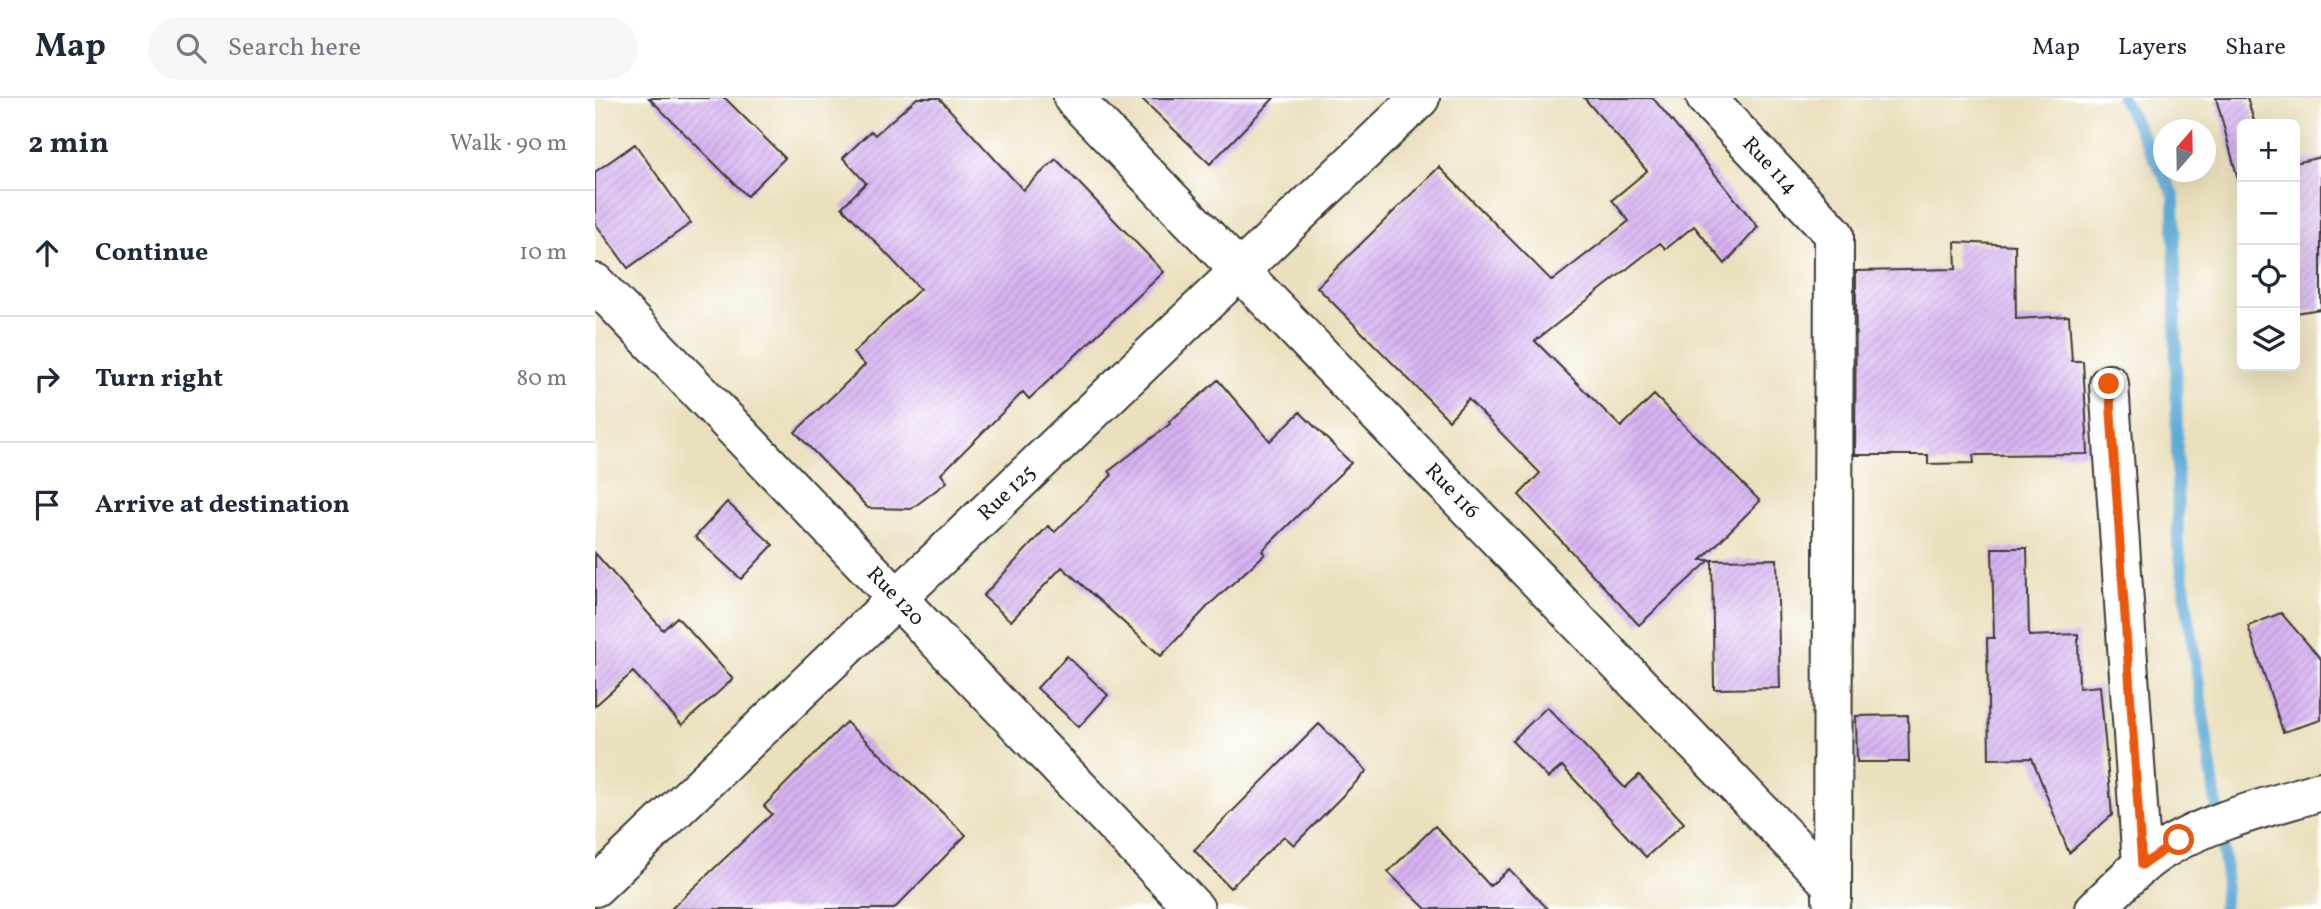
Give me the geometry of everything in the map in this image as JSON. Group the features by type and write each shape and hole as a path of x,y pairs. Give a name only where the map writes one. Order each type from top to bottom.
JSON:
{"street":[{"name":"Rue 116","path":"1073,98 1240,270 1833,897"},
{"name":"Rue 125","path":"595,887 1420,98"},
{"name":"Rue 114","path":"1706,98 1834,234 1833,897"},
{"name":"Rue 120","path":"595,283 1195,909"},
{"path":"2109,384 2142,865"},
{"path":"2095,909 2142,865 2179,840 2244,815 2321,791"}],"building":[{"path":"649,98 725,98 785,158 747,196"},
{"path":"917,98 939,98 1023,190 1056,159 1164,272 1029,399 1023,392 941,474 947,482 911,509 868,508 795,432 865,365 853,353 920,289 842,207 866,183 843,158 871,131 875,135"},
{"path":"1141,98 1274,98 1210,164"},
{"path":"1584,98 1653,98 1758,227 1725,264 1694,226 1666,249 1660,243 1535,341 1621,427 1654,395 1760,501 1701,560 1710,560 1639,625 1519,495 1540,473 1468,399 1449,420 1317,287 1439,167 1552,281 1629,221 1612,200 1647,171"},
{"path":"2216,98 2247,98 2253,119 2237,119 2237,176"},
{"path":"635,144 691,223 628,268 595,223 595,172"},
{"path":"2321,157 2321,309 2300,312 2300,182 2300,162"},
{"path":"1955,242 2015,245 2016,319 2069,316 2072,361 2083,361 2088,454 1973,455 1974,463 1928,464 1928,455 1855,455 1856,271 1956,269"},
{"path":"1218,380 1270,441 1300,412 1351,463 1262,551 1265,554 1210,604 1161,656 1062,567 1011,621 983,596 1048,526 1055,532 1112,475 1109,471 1170,424 1169,422"},
{"path":"727,502 773,545 741,579 695,537"},
{"path":"1992,548 2027,548 2029,636 2078,634 2079,688 2100,686 2112,815 2069,853 2032,758 1989,759 1987,638 1994,638"},
{"path":"595,553 663,630 677,617 733,679 682,725 633,672 595,706"},
{"path":"1777,559 1780,688 1714,689 1712,560"},
{"path":"2281,613 2321,659 2321,720 2283,732 2248,626"},
{"path":"1067,656 1108,695 1079,727 1037,688"},
{"path":"1547,707 1625,788 1639,775 1684,823 1646,857 1562,766 1548,778 1512,741"},
{"path":"1908,715 1909,762 1857,762 1856,716"},
{"path":"846,722 966,835 894,909 671,909 772,814 764,806"},
{"path":"1319,724 1367,771 1294,845 1284,836 1230,888 1194,850"},
{"path":"1435,826 1490,886 1509,869 1548,909 1426,909 1388,872"}],"waterway":[{"path":"2122,98 2174,195 2178,544 2226,870 2223,909"}],"route":[{"path":"2109,384 2142,865 2179,840"}]}
